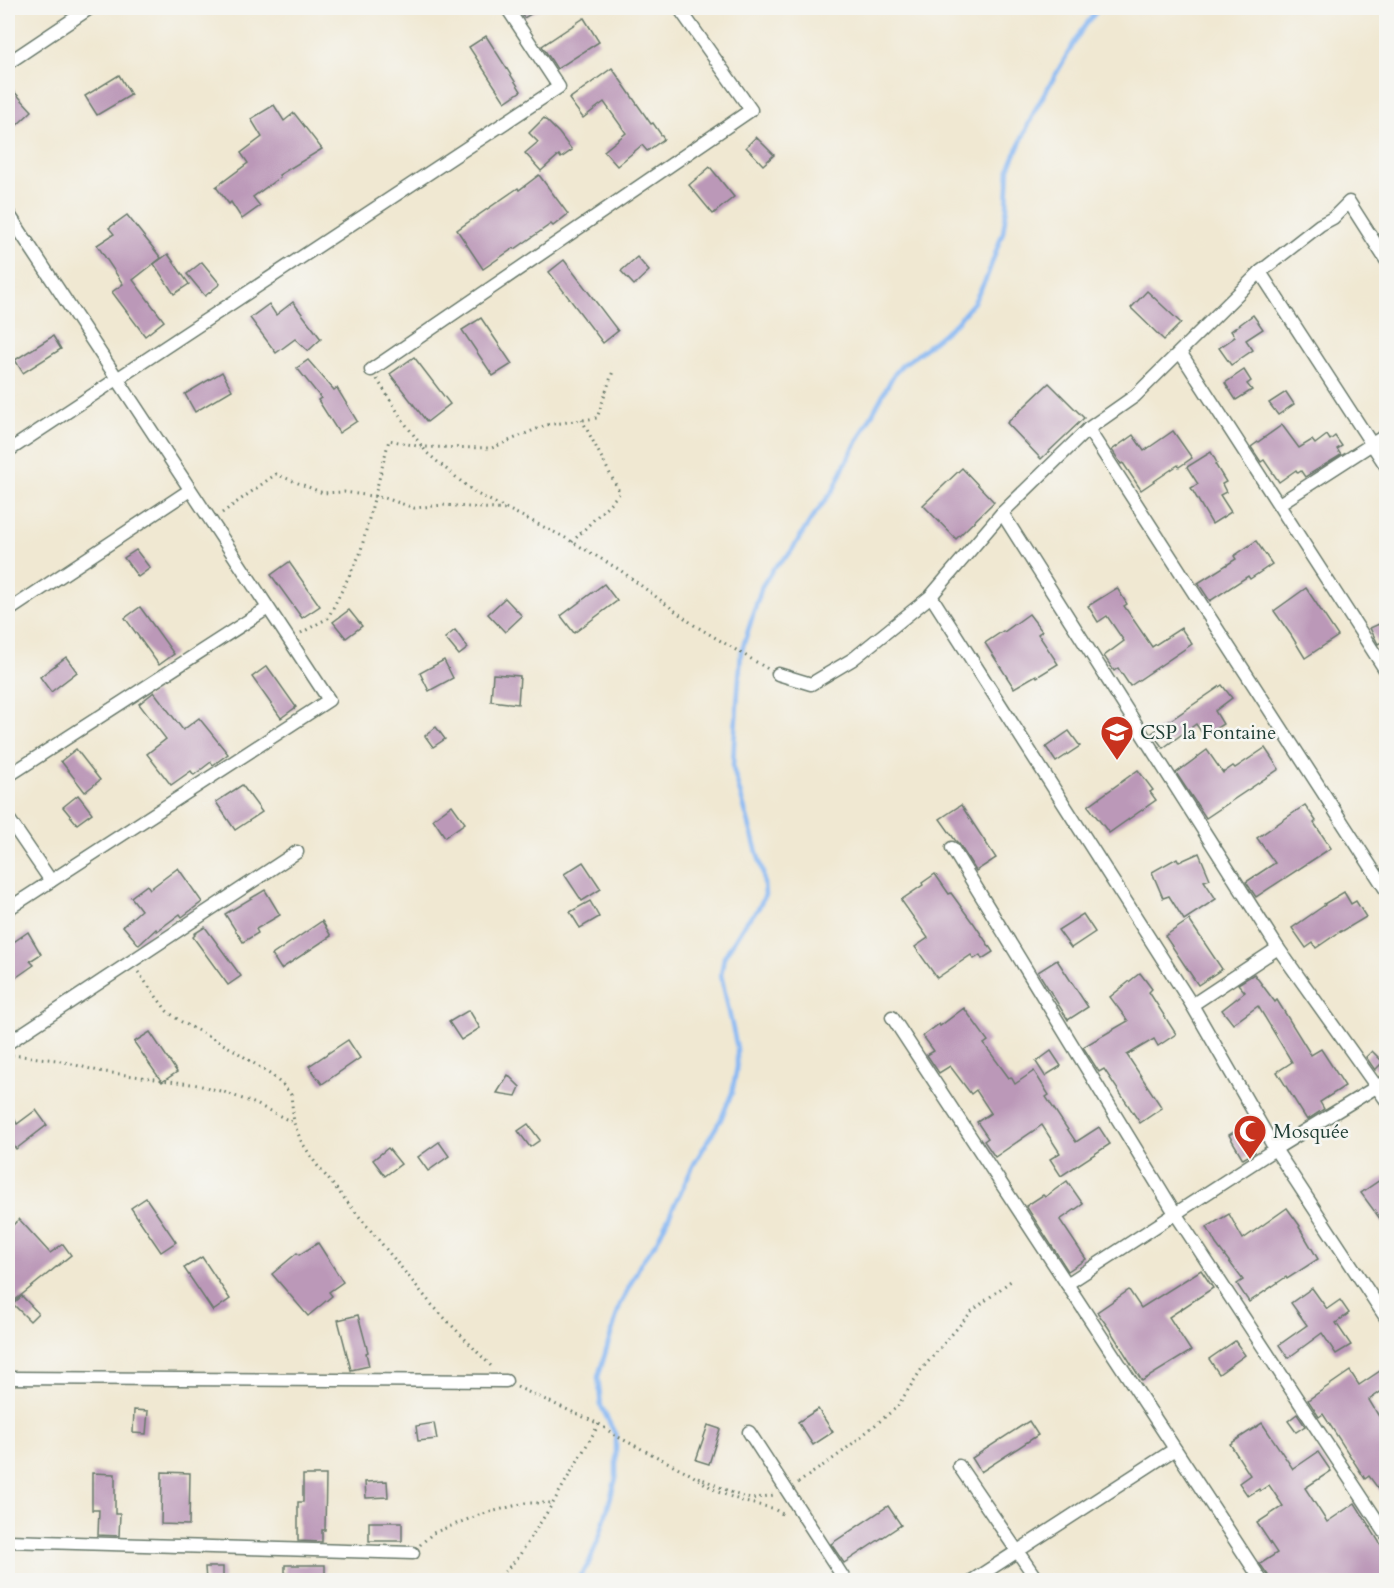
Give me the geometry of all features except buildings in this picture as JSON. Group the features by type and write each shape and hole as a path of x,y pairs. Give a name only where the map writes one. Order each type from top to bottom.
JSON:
{"street":[{"path":"8,63 90,8"},
{"path":"8,451 559,87 507,8"},
{"path":"371,370 751,110 679,8"},
{"path":"778,674 811,684 854,659 931,596 1002,513 1088,429 1135,396 1260,272 1320,225 1333,218 1349,202 1386,260"},
{"path":"8,213 329,700 8,909"},
{"path":"1260,272 1386,466"},
{"path":"1180,352 1386,671"},
{"path":"1088,429 1386,890"},
{"path":"1278,504 1386,435"},
{"path":"8,611 190,490"},
{"path":"1002,513 1278,948 1382,1084 1386,1100"},
{"path":"931,596 1192,1005 1275,1149 1386,1318"},
{"path":"8,777 268,608"},
{"path":"8,818 51,881"},
{"path":"952,848 1175,1213 1386,1534"},
{"path":"8,1043 297,852"},
{"path":"1192,1005 1278,948"},
{"path":"892,1017 1261,1581"},
{"path":"1067,1284 1275,1149 1382,1084"},
{"path":"8,1378 506,1381"},
{"path":"749,1432 845,1581"},
{"path":"973,1581 1175,1449"},
{"path":"959,1466 1037,1581"},
{"path":"8,1541 413,1553"}],"path":[{"path":"371,370 427,453 475,493 573,542 620,570 694,626 778,674"},
{"path":"289,640 328,618 360,554 389,440 423,447 492,448 546,425 597,418 613,371"},
{"path":"573,542 620,493 582,420"},
{"path":"211,522 276,474 323,493 344,492 374,496 414,508 443,505 510,510"},
{"path":"131,962 167,1011 180,1021 234,1050 284,1086 291,1095 294,1123 301,1141 316,1164 432,1305 506,1381 528,1394 599,1424 616,1436 735,1494 750,1499 787,1491 841,1453 897,1407 921,1370 972,1311 1012,1280"},
{"path":"8,1055 57,1060 98,1071 198,1085 256,1104 294,1123"},
{"path":"496,1581 517,1558 553,1503 599,1424"},
{"path":"685,1471 718,1492 745,1502 772,1508 787,1516"},
{"path":"413,1553 433,1533 479,1515 525,1503 553,1503"}],"waterway":[{"path":"577,1580 588,1565 600,1535 616,1478 616,1436 601,1406 598,1377 620,1305 642,1261 657,1241 694,1164 721,1119 732,1093 737,1067 737,1048 721,975 724,957 745,923 758,909 765,895 763,873 733,768 741,653 762,586 773,569 790,553 834,489 845,464 893,376 902,365 956,323 974,302 986,279 1003,232 1009,168 1035,110 1081,31 1099,8"}],"place":[{"name":"CSP la Fontaine","path":"1117,761"},
{"name":"Mosquée","path":"1250,1160"}]}
